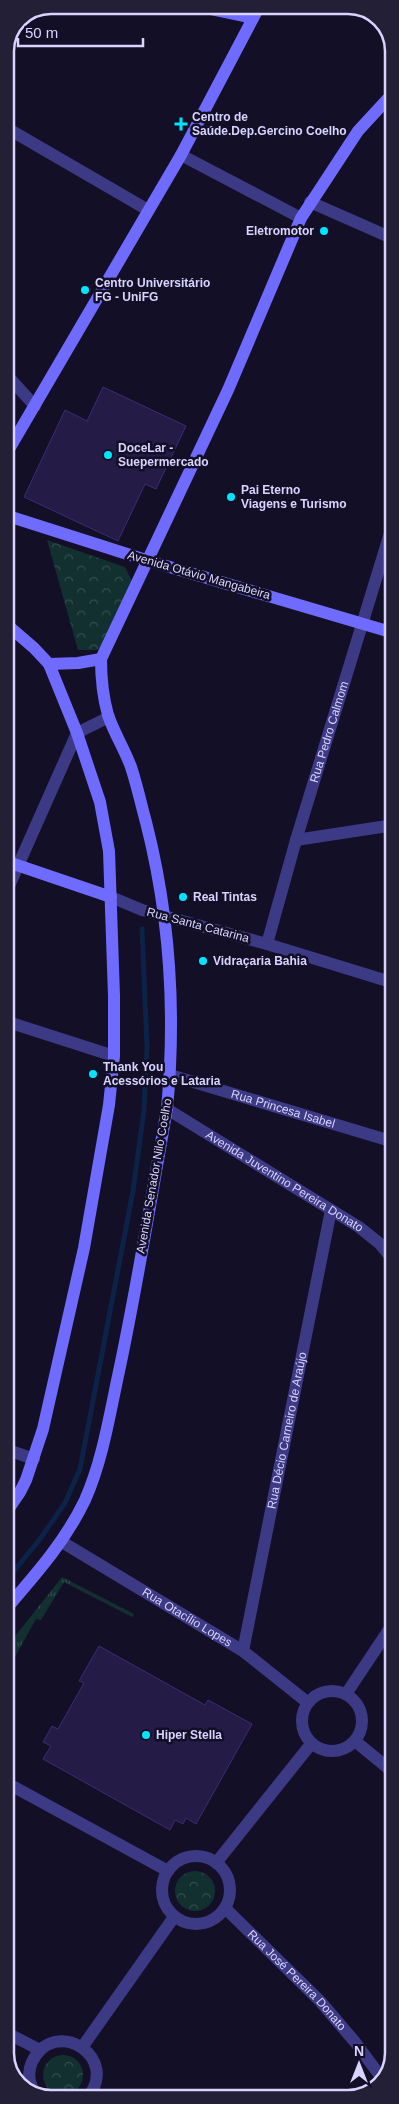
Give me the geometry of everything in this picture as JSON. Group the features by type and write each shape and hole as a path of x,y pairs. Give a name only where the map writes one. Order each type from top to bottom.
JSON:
{"main road":[{"path":"234,14 253,18"},
{"path":"14,441 181,155 255,14"},
{"path":"49,664 78,663 101,659 146,560 228,390 301,218 358,131 385,102"},
{"name":"Avenida Otávio Mangabeira","path":"14,518 146,560 361,622 385,631"},
{"path":"14,631 49,664 77,733 100,802 109,851 112,897 114,1056 109,1105 84,1248 43,1429 34,1459 20,1492 14,1501"},
{"name":"Avenida Senador Nilo Coelho","path":"14,1599 62,1542 93,1481 107,1430 125,1344 167,1109 170,1075 171,1003 165,915 146,825 131,768 109,717 102,684 101,659"},
{"name":"Rua Santa Catarina","path":"14,864 112,897"}],"street":[{"path":"14,131 148,210"},
{"path":"181,155 301,218"},
{"path":"310,202 385,235"},
{"path":"14,383 35,406"},
{"name":"Rua Pedro Calmom","path":"267,944 296,840 385,548"},
{"path":"14,875 77,733 109,717"},
{"path":"296,840 385,826"},
{"name":"Rua Santa Catarina","path":"112,897 142,910 267,944 385,980"},
{"path":"14,1024 114,1056"},
{"name":"Rua Princesa Isabel","path":"170,1075 385,1139"},
{"name":"Avenida Juventino Pereira Donato","path":"167,1109 331,1210 379,1243 385,1250"},
{"name":"Rua Décio Carneiro de Araújo","path":"243,1651 331,1210"},
{"path":"14,1452 34,1459"},
{"name":"Rua Otacílio Lopes","path":"62,1542 243,1651 307,1702"},
{"path":"346,1694 385,1636"},
{"path":"325,1691 336,1691 346,1694 355,1701 361,1710 361,1732 348,1747 329,1751 319,1749 311,1744 305,1736 301,1719 307,1702 315,1695 325,1691"},
{"path":"355,1741 385,1766"},
{"path":"216,1863 311,1744"},
{"path":"14,1787 168,1871"},
{"path":"196,1856 216,1863 223,1870 230,1888 225,1908 218,1916 208,1922 185,1923 174,1917 167,1910 161,1890 163,1880 168,1871 175,1863 185,1858 196,1856"},
{"name":"Rua José Pereira Donato","path":"225,1908 320,2001 356,2042 379,2074"},
{"path":"83,2046 174,1917"},
{"path":"14,2037 40,2050"},
{"path":"31,2084 30,2066 36,2054 55,2042 66,2041 83,2046 93,2058 97,2069 96,2084 93,2090"}],"green space":[{"path":"47,540 125,567 132,581 109,641 97,650 78,650"},
{"path":"62,1577 134,1614 132,1617 64,1582 41,1620 36,1619 14,1659 14,1638"},
{"path":"195,1871 209,1877 215,1891 209,1905 195,1911 181,1905 175,1891 181,1877"},
{"path":"63,2055 77,2061 82,2071 81,2082 76,2090 50,2090 43,2075 49,2061"}],"building":[{"name":"DoceLar - Suepermercado","path":"103,387 186,426 156,489 145,484 118,541 24,497 65,410 87,421"},
{"name":"Hiper Stella","path":"99,1646 205,1705 208,1700 252,1724 196,1824 186,1818 183,1824 175,1820 170,1830 43,1759 51,1746 43,1742 52,1726 58,1729 84,1683 79,1681"}],"waterway":[{"path":"14,1571 40,1539 65,1503 80,1469 133,1191 144,1110 147,1047 142,929"}],"place":[{"name":"Centro de Saúde.Dep.Gercino Coelho","path":"181,124"},
{"name":"Eletromotor","path":"324,231"},
{"name":"Centro Universitário FG - UniFG","path":"85,290"},
{"name":"DoceLar - Suepermercado","path":"108,455"},
{"name":"Pai Eterno Viagens e Turismo","path":"231,497"},
{"name":"Real Tintas","path":"183,897"},
{"name":"Vidraçaria Bahia","path":"203,961"},
{"name":"Thank You Acessórios e Lataria","path":"93,1074"},
{"name":"Hiper Stella","path":"146,1735"}]}
